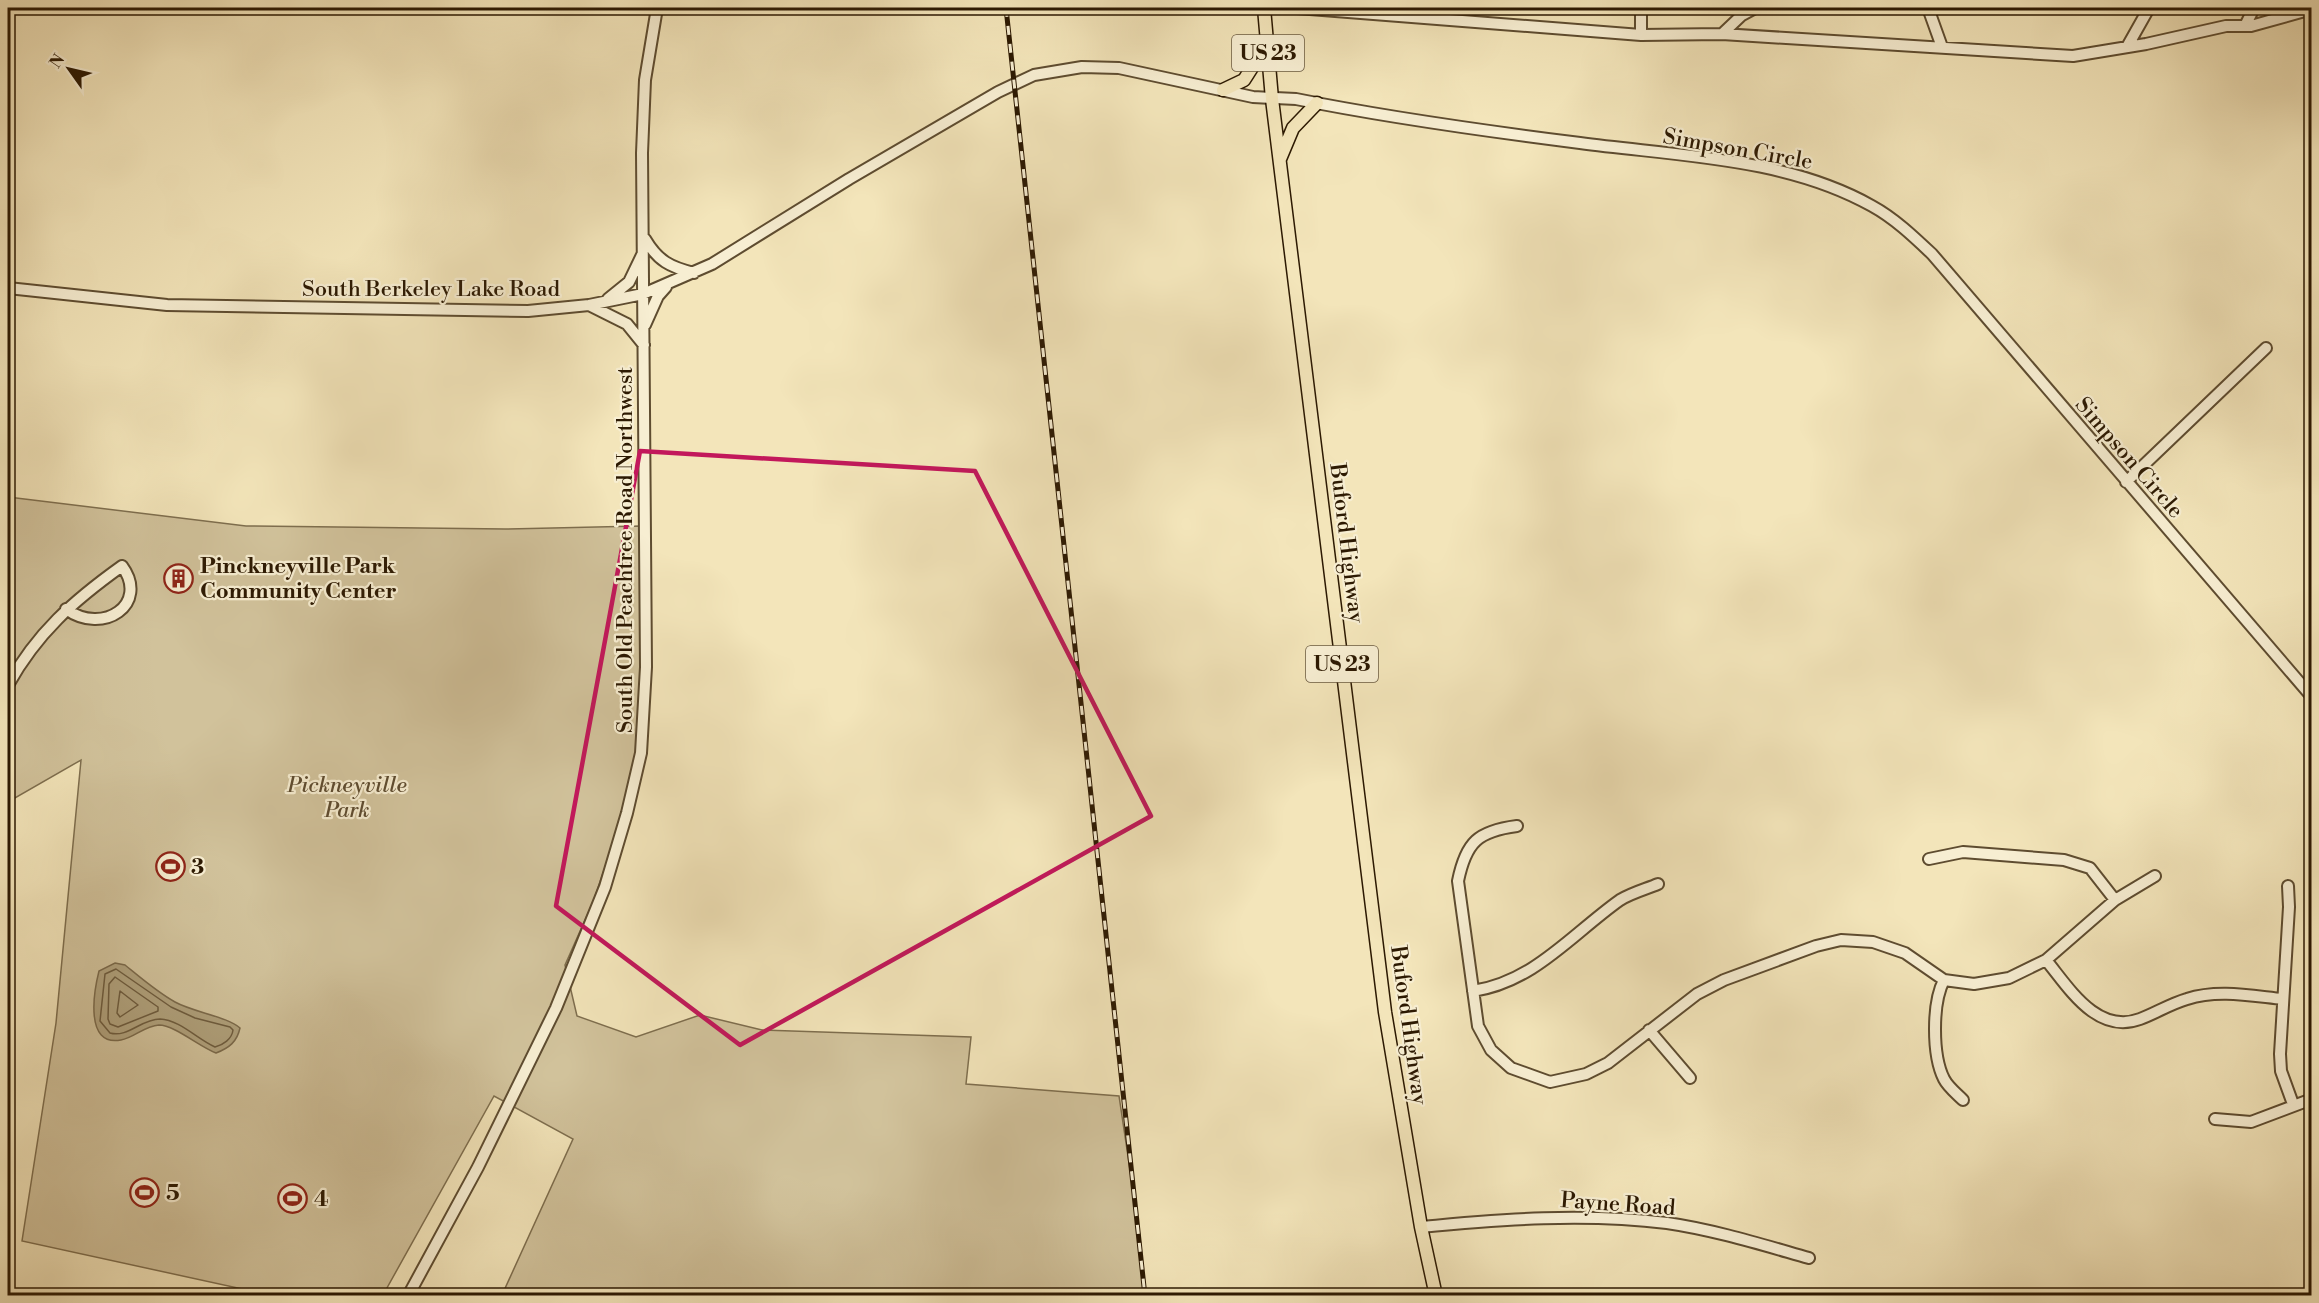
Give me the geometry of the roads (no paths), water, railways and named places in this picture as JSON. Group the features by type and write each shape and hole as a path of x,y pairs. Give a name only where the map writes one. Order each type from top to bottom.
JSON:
{"main road":[{"name":"Buford Highway","path":"1264,8 1272,99 1385,1012 1421,1227 1436,1296"},
{"path":"1223,90 1244,80 1267,43"},
{"path":"1280,161 1293,128 1317,104"}],"street":[{"name":"South Old Peachtree Road Northwest","path":"408,1296 483,1156 553,1016 594,918 627,813 642,753 646,685 642,153 645,80 657,8"},
{"path":"1298,8 1356,10 1641,35 1722,34 2073,56 2226,26 2245,26 2312,9"},
{"path":"1641,8 1641,35"},
{"path":"1722,34 1743,15 1755,8"},
{"path":"1928,8 1942,47"},
{"path":"2127,47 2149,8"},
{"path":"2245,26 2254,8"},
{"name":"Simpson Circle","path":"1014,85 1034,75 1082,67 1138,71 1272,99 1795,175 1841,191 1873,206 1905,229 1932,254 2312,697"},
{"name":"South Berkeley Lake Road","path":"8,288 167,305 528,311 595,304 643,294 694,273 730,254 849,179 1014,85"},
{"path":"644,238 660,261 674,268 694,273"},
{"path":"644,253 629,282 595,304 627,324 644,345"},
{"path":"644,328 658,297 669,284"},
{"path":"2126,482 2266,348"},
{"path":"8,685 40,636 66,609 81,595 122,566 127,574 129,596 123,607 114,615 93,621 74,615 66,609"},
{"path":"1517,826 1482,834 1467,851 1458,881 1478,1026 1491,1050 1511,1068 1536,1079 1550,1082 1586,1074 1608,1063 1696,994 1724,980 1816,946 1841,940 1873,942 1889,946 1905,953 1944,980 1974,984 2009,978 2046,960 2115,900 2155,876"},
{"path":"1929,859 1964,852 2064,860 2090,868 2115,900"},
{"path":"1473,991 1488,989 1523,975 1622,899 1658,884"},
{"path":"2288,886 2289,907 2280,1071 2293,1104"},
{"path":"2046,960 2088,1010 2100,1018 2121,1023 2138,1020 2188,998 2208,995 2283,999"},
{"path":"1944,980 1936,1005 1940,1068 1945,1082 1963,1100"},
{"path":"1649,1030 1690,1078"},
{"path":"2215,1119 2252,1122 2267,1118 2293,1104 2312,1099"},
{"name":"Payne Road","path":"1421,1227 1516,1217 1598,1217 1669,1224 1809,1258"},
{"path":"1990,1296 2056,1293 2060,1296"}],"water":[{"path":"115,963 125,965 175,1002 234,1024 240,1028 235,1041 229,1047 216,1053 172,1029 159,1025 149,1027 121,1040 109,1040 101,1035 96,1027 94,1016 95,991 99,971"}],"railway":[{"path":"1006,8 1145,1296"}],"place":[{"name":"Pinckneyville Park Community Center","path":"179,578"},
{"name":"3","path":"170,866"},
{"name":"5","path":"145,1192"},
{"name":"4","path":"293,1198"}],"park label":[{"name":"Pickneyville Park","path":"347,796"}]}
